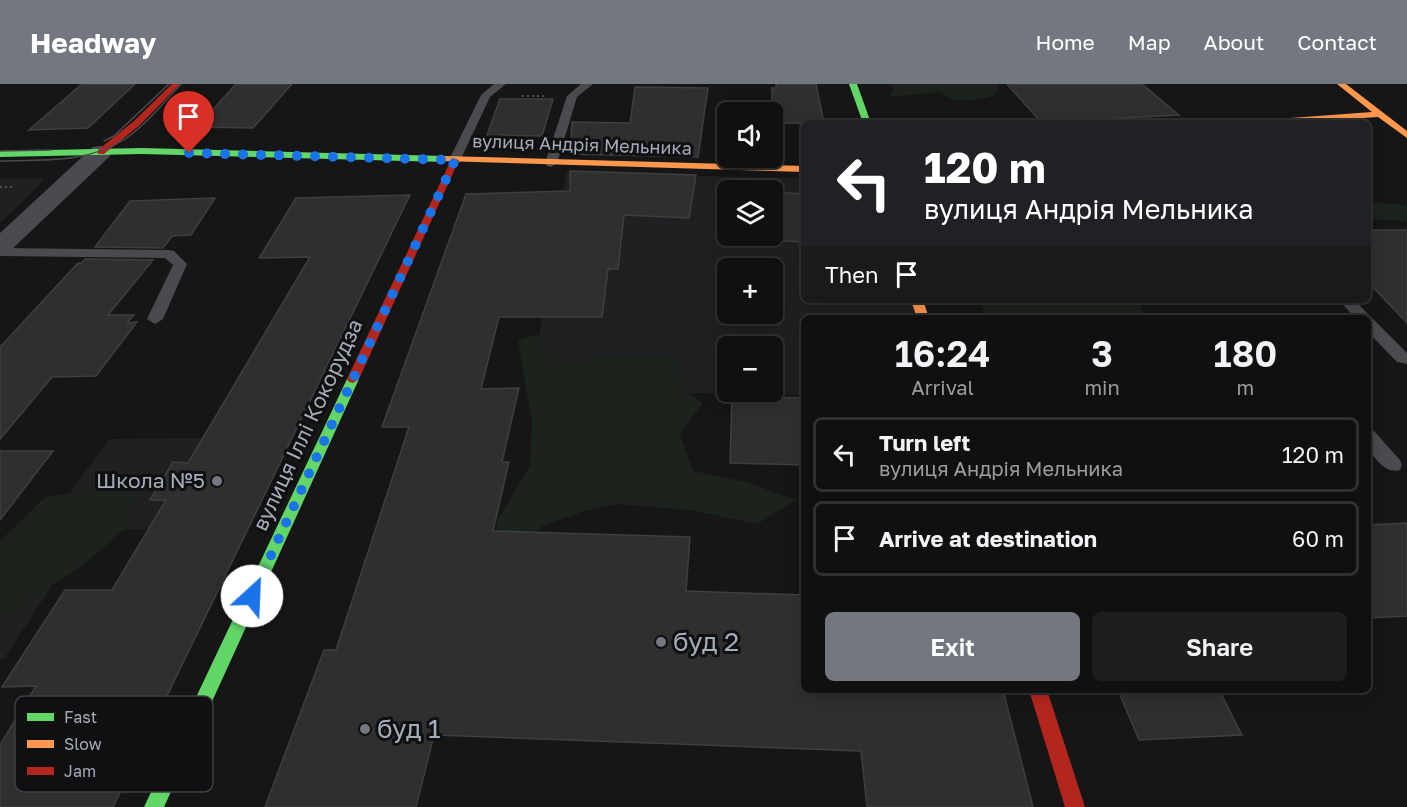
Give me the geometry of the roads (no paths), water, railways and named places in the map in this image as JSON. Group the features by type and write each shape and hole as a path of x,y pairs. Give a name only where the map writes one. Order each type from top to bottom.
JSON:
{"street":[{"path":"0,247 101,152 137,123 176,84"},
{"path":"853,84 866,120"},
{"path":"1341,84 1407,135"},
{"path":"1293,120 1380,114"},
{"name":"вулиця Андрія Мельника","path":"0,154 101,152 801,169"},
{"name":"вулиця Іллі Кокорудза","path":"206,696 455,160"},
{"path":"1039,693 1075,807"},
{"name":"вулиця Іллі Кокорудза","path":"154,807 161,792"}],"lane":[{"path":"455,160 486,95 501,84"},
{"path":"551,163 572,96 588,84"},
{"path":"0,252 169,254 180,264 155,319"},
{"path":"1349,303 1361,315"},
{"path":"1371,325 1403,358 1407,359"},
{"path":"1371,439 1393,465"}],"tram line":[{"path":"104,141 114,136 169,84"},
{"path":"0,161 65,159 111,147 140,127 181,84"},
{"path":"0,151 51,150"}],"place":[{"name":"Школа №5","path":"217,481"},
{"name":"буд 2","path":"661,642"},
{"name":"буд 1","path":"365,729"}]}
